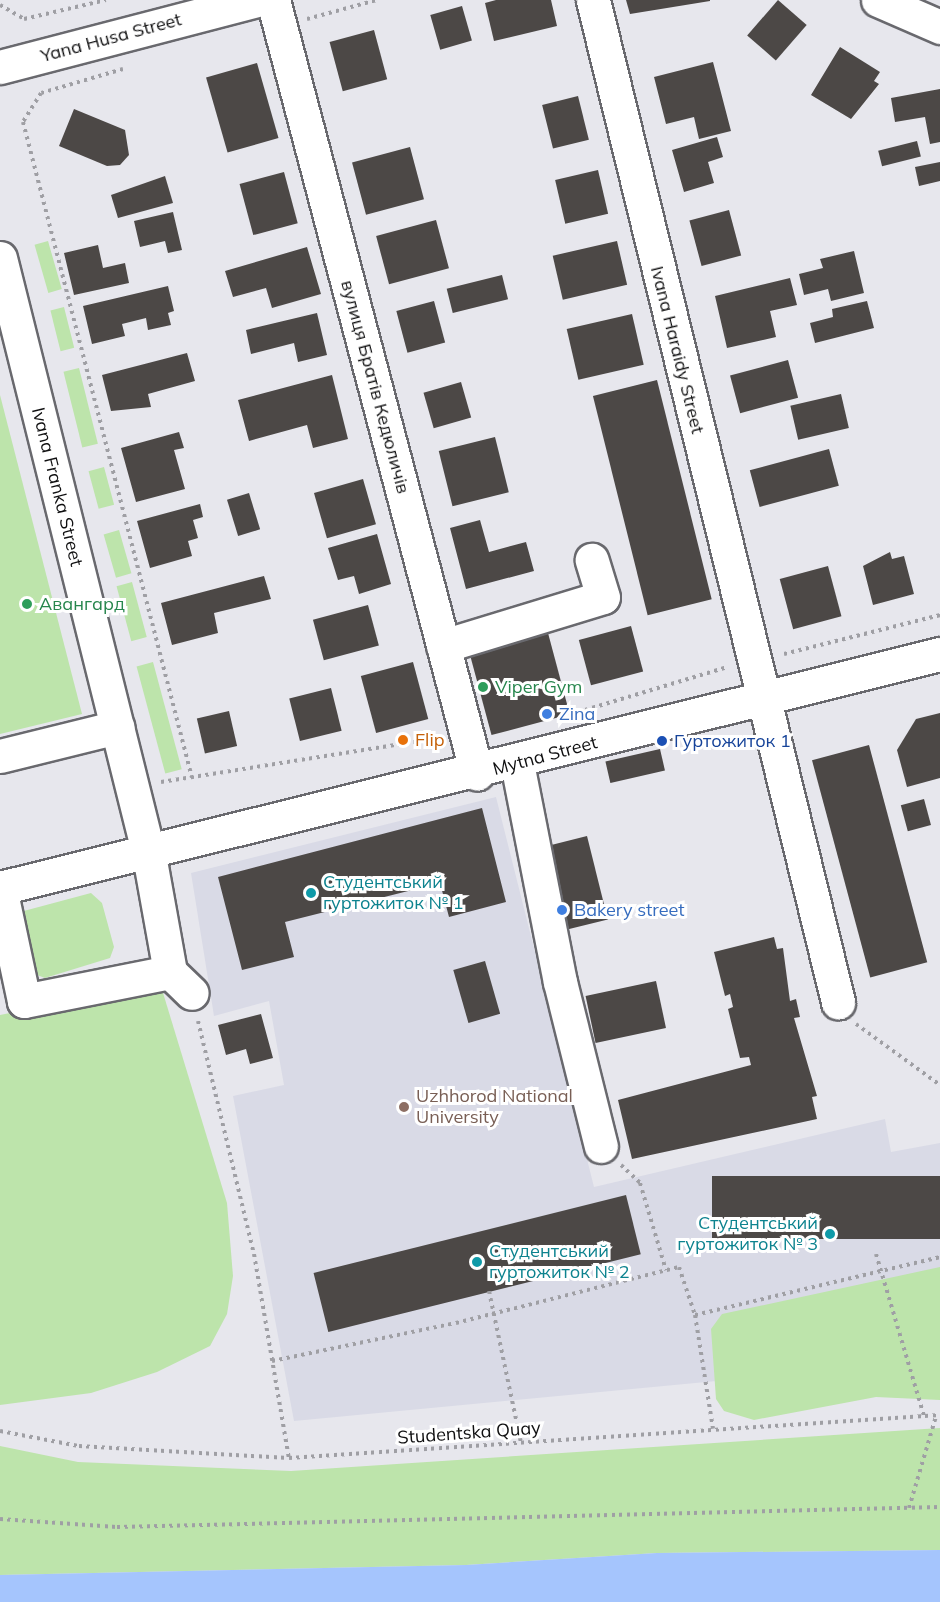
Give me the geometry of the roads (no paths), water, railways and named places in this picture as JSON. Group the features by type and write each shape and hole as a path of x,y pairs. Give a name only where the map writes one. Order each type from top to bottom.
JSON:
{"street":[{"name":"Yana Husa Street","path":"0,67 258,0"},
{"name":"Ivana Haraidy Street","path":"593,0 762,700 838,1002"},
{"path":"878,0 940,27"},
{"name":"вулиця Братів Кедюличів","path":"276,13 477,774"},
{"name":"Ivana Franka Street","path":"0,258 181,983 24,1001 0,887"},
{"path":"443,646 603,597 592,560"},
{"name":"Mytna Street","path":"0,887 149,855 477,774 940,654"},
{"path":"0,756 117,727"},
{"path":"518,763 560,982 601,1146"}],"water":[{"path":"940,1550 940,1602 0,1602 0,1575 466,1565 657,1553"}],"place":[{"name":"Авангард","path":"27,604"},
{"name":"Viper Gym","path":"483,687"},
{"name":"Zina","path":"547,714"},
{"name":"Flip","path":"403,740"},
{"name":"Гуртожиток 1","path":"662,741"},
{"name":"Студентський гуртожиток № 1","path":"311,893"},
{"name":"Bakery street","path":"562,910"},
{"name":"Uzhhorod National University","path":"404,1107"},
{"name":"Студентський гуртожиток № 3","path":"830,1234"},
{"name":"Студентський гуртожиток № 2","path":"477,1262"}]}
